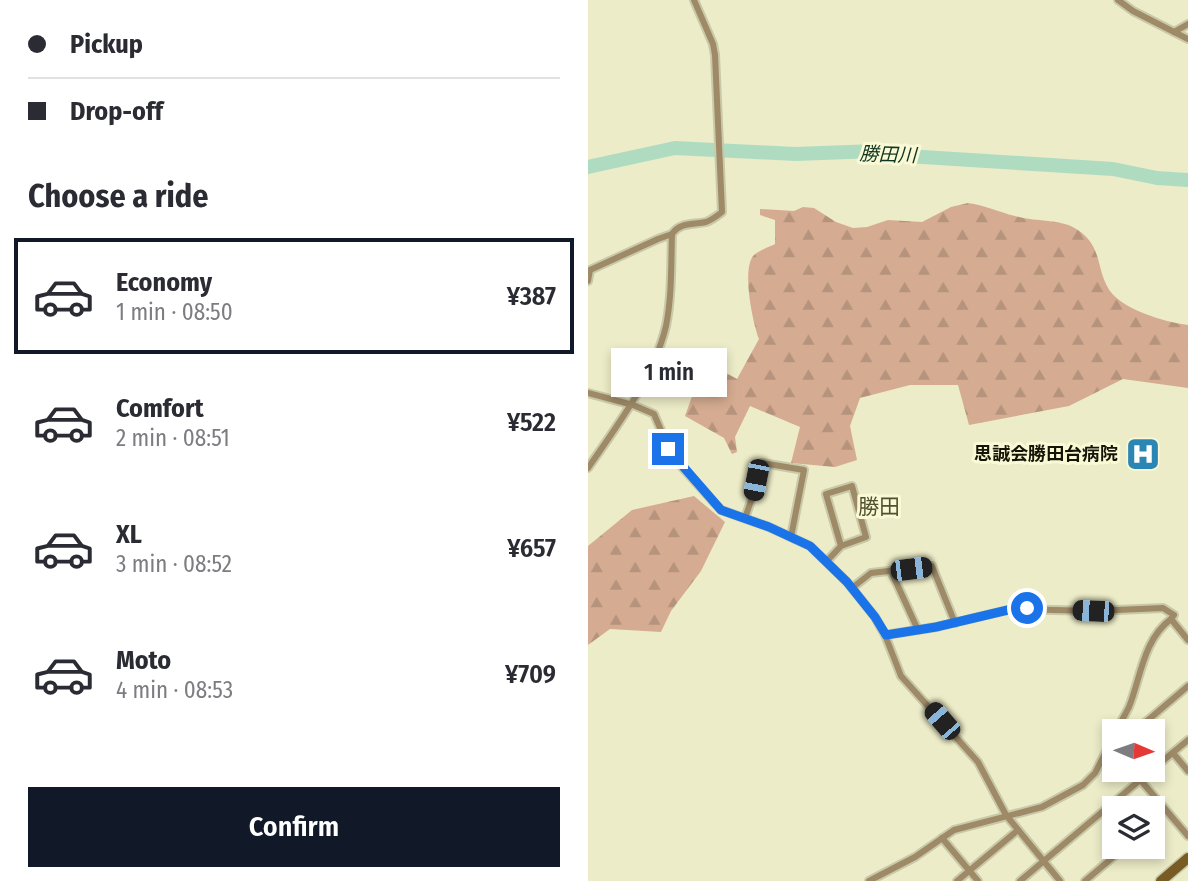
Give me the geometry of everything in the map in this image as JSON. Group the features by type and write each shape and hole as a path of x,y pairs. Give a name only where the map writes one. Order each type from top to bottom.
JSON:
{"street":[{"path":"588,468 633,405 665,328 672,234 676,228 710,221 722,212 713,44 694,0"},
{"path":"1118,0 1133,11 1188,38"},
{"path":"1174,32 1188,24"},
{"path":"588,281 590,270 672,234"},
{"path":"588,393 633,405 654,414 672,456 721,510 810,546 827,561 875,617 886,635 901,676 978,761 1006,815 1060,881"},
{"path":"745,518 762,463 804,470 791,537"},
{"path":"827,561 841,546 866,537 852,486 827,494 841,546"},
{"path":"852,589 871,573 932,566 955,623"},
{"path":"891,571 918,630"},
{"path":"886,635 955,623 1012,609 1093,611 1163,608 1174,615 1146,652 1123,719"},
{"path":"1171,619 1187,636"},
{"path":"1149,719 1188,686"},
{"path":"1166,759 1188,740"},
{"path":"1173,753 1188,771"},
{"path":"869,881 915,857 954,830 1042,807 1083,785 1102,763"},
{"path":"1121,796 1138,782"},
{"path":"1142,782 1188,836"},
{"path":"1020,881 1102,812"},
{"path":"957,881 1018,830"},
{"path":"942,838 978,881"},
{"path":"1161,881 1188,858"},
{"path":"1085,881 1111,859"}],"green space":[{"path":"968,203 1023,218 1067,225 1082,233 1093,245 1107,286 1121,301 1143,313 1188,325 1188,388 1123,379 1069,406 969,425 958,385 910,385 860,398 850,426 857,460 835,467 791,463 800,427 750,406 735,437 737,452 732,454 724,438 685,416 708,363 737,379 759,339 751,309 748,272 754,255 775,244 775,220 760,215 760,209 794,211 803,207 814,208 836,222 853,228 867,227 888,220 922,222 951,207"},
{"path":"694,496 725,522 701,571 671,611 661,632 610,629 588,645 588,546 632,510"}],"waterway":[{"name":"勝田川","path":"588,167 675,148 795,154 876,151 907,156 1113,169 1157,178 1188,180"}],"place":[{"name":"思誠会勝田台病院","path":"1143,454"}],"district":[{"name":"勝田","path":"879,507"}],"route":[{"path":"668,449 721,510 769,527 810,546 847,582 886,635 1027,608"}]}
